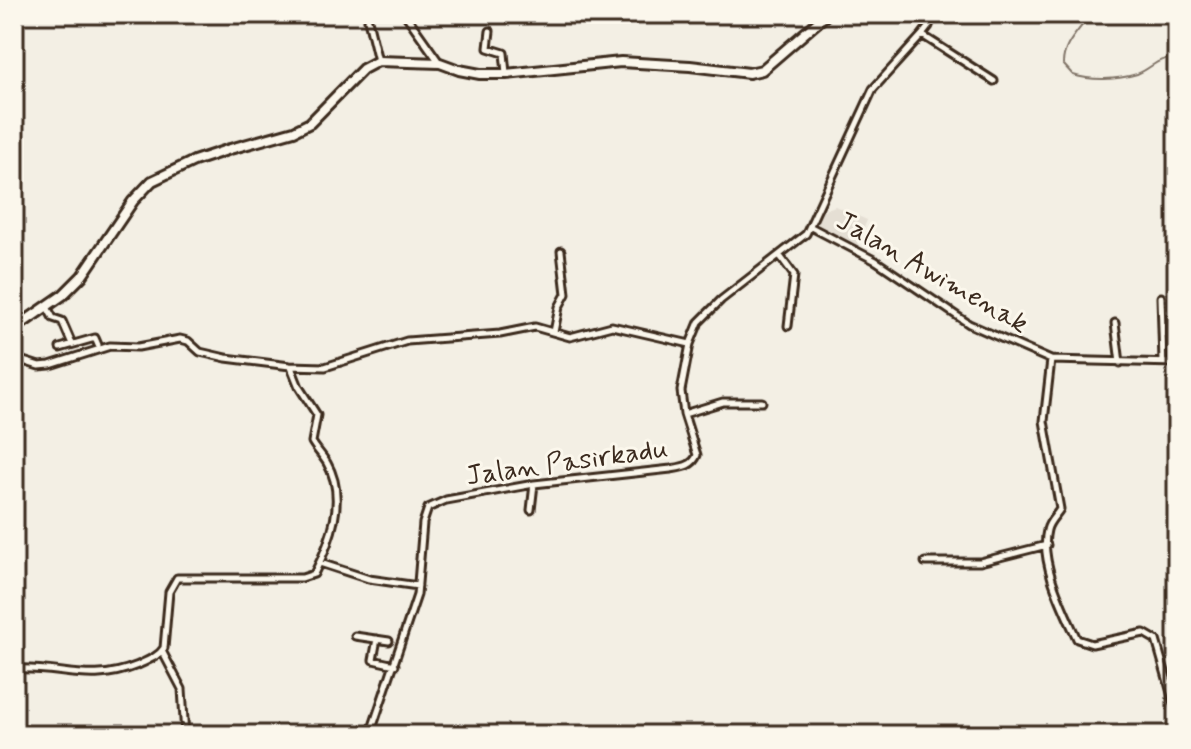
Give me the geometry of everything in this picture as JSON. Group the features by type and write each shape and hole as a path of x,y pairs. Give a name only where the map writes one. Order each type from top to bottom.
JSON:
{"main road":[{"path":"14,329 47,307 82,276 133,201 152,181 194,161 294,131 310,123 363,69 378,61 440,63 459,70 506,74 621,62 756,72 827,14"}],"street":[{"path":"405,14 440,63"},
{"name":"Jalan Pasirkadu","path":"370,735 418,586 423,523 428,508 446,500 534,484 671,469 691,464 697,455 684,414 681,391 690,344 699,322 801,241 811,227 873,89 922,35 929,26 932,14"},
{"path":"368,20 378,61"},
{"path":"490,31 488,48 504,53 506,74"},
{"path":"922,35 994,81"},
{"name":"Jalan Awimenak","path":"811,227 886,267 969,324 1051,360 1177,363"},
{"path":"554,332 559,307 566,294 561,251"},
{"path":"779,256 794,275 788,326"},
{"path":"1161,297 1163,362"},
{"path":"47,307 53,318 62,321 72,344"},
{"path":"1115,323 1120,363"},
{"path":"14,358 39,366 50,365 110,346 138,347 180,339 188,341 203,353 290,366 325,367 407,341 500,334 535,327 570,337 612,326 690,344"},
{"path":"60,348 95,338 98,345"},
{"path":"1051,360 1044,421 1060,509 1048,528 1047,545 1052,576 1077,639 1092,644 1144,633 1156,640 1177,714"},
{"path":"185,735 182,689 162,651 169,592 177,578 302,578 314,574 335,517 334,486 328,464 312,442 317,415 290,366"},
{"path":"684,414 723,402 762,402"},
{"path":"531,510 534,484"},
{"path":"925,562 980,562 1047,545"},
{"path":"320,563 377,581 418,586"},
{"path":"355,636 389,641"},
{"path":"377,639 373,660 395,665"},
{"path":"14,669 102,675 126,670 162,651"}],"shaded area":[{"path":"835,206 867,220 857,245 814,226 819,212"}],"waterway":[{"path":"1090,14 1069,43 1064,57 1063,64 1073,75 1096,79 1121,78 1142,72 1165,59 1177,59"}]}
